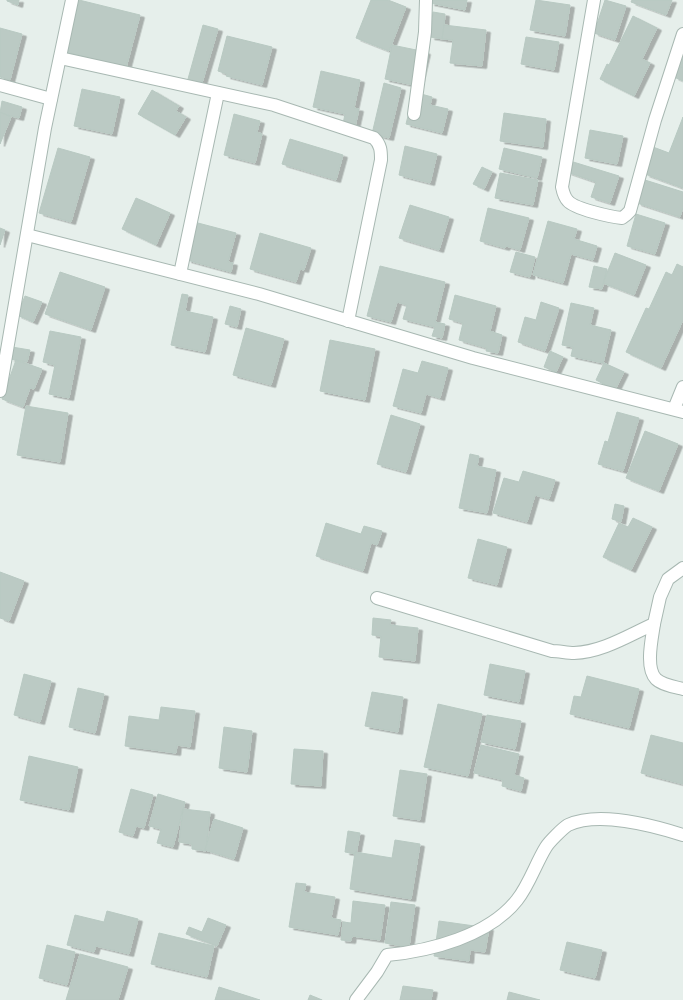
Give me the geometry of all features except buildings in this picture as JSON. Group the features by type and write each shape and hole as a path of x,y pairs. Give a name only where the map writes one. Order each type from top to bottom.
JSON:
{"street":[{"path":"0,390 4,343 27,235 45,128 72,0"},
{"path":"414,114 425,32 426,0"},
{"path":"594,0 562,186 563,194 568,202 575,206 622,218 630,211 655,120 683,34"},
{"path":"60,58 274,105 374,138 379,143 381,160 348,321"},
{"path":"0,85 51,99"},
{"path":"180,274 218,93"},
{"path":"27,235 259,294 473,358 679,410 683,387"},
{"path":"683,568 668,579 660,597 654,624 651,658 651,668 656,679 662,683 683,689"},
{"path":"377,598 552,651 574,653 593,650 614,643 654,624"},
{"path":"356,1000 377,972 387,955 410,953 445,943 472,934 499,918 518,900 547,845 567,826 596,818 654,827 683,835"}]}
